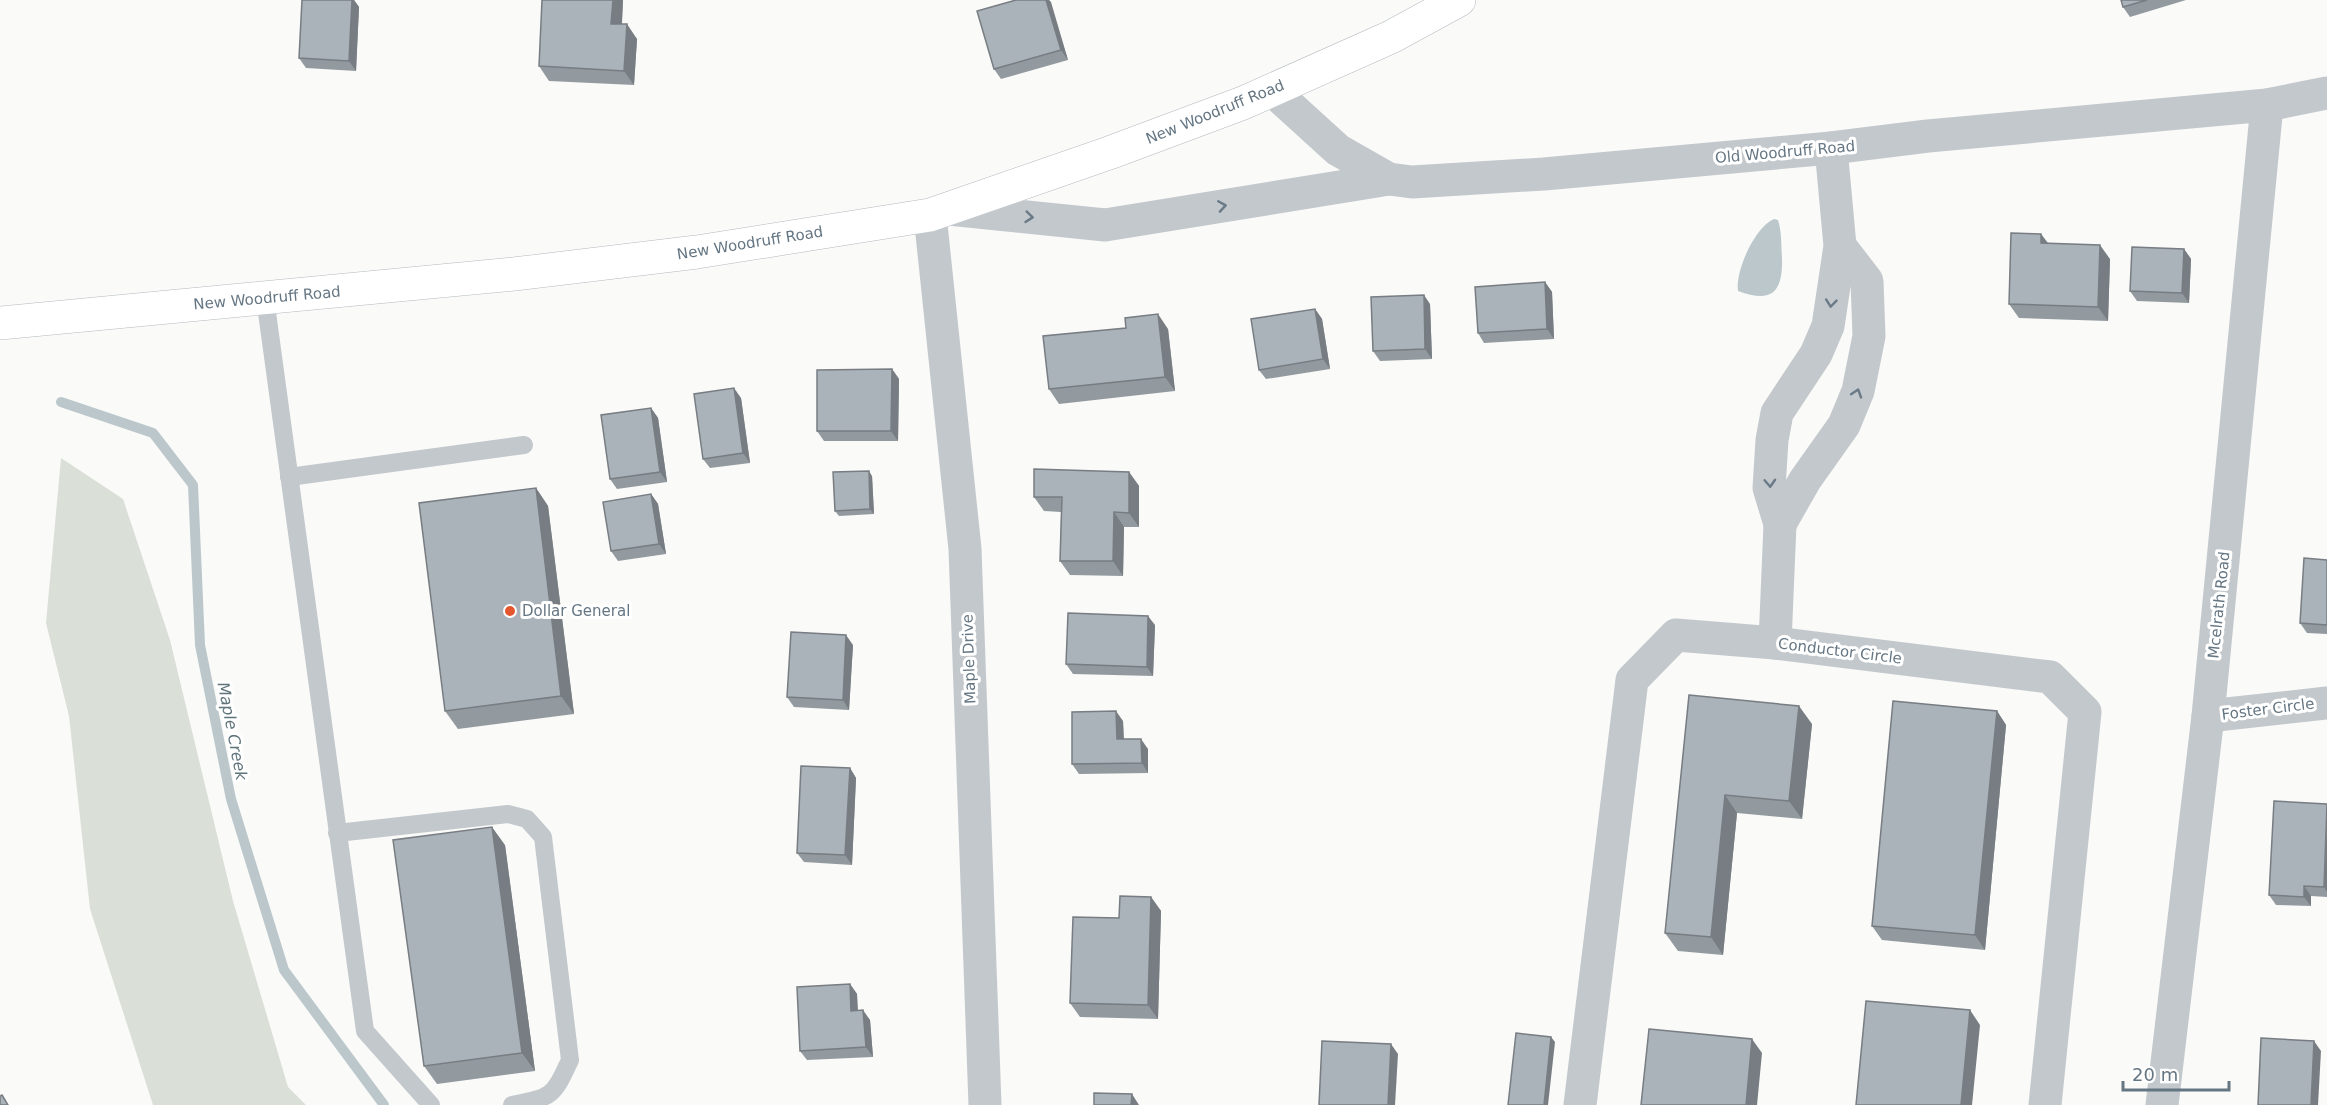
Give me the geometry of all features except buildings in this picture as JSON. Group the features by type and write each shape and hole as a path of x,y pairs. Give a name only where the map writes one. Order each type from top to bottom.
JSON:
{"main road":[{"name":"New Woodruff Road","path":"0,323 503,276 698,252 940,212 1109,153 1272,90 1391,37 1459,0"}],"street":[{"name":"Old Woodruff Road","path":"1272,90 1338,150 1389,179 1412,182 1544,174 1831,148 1928,136 2268,105 2327,93"},
{"name":"Mcelrath Road","path":"2162,1105 2208,716 2268,105"},
{"path":"1775,643 1780,524 1769,488 1772,440 1777,413 1816,354 1828,326 1840,246 1831,148"},
{"path":"940,212 1105,225 1389,179"},
{"name":"Maple Drive","path":"940,212 965,549 985,1105"},
{"path":"1780,524 1805,480 1844,425 1858,392 1869,336 1867,280 1840,246"},
{"name":"Conductor Circle","path":"1580,1105 1632,680 1676,635 1775,643 2050,677 2085,712 2045,1105"},
{"name":"Foster Circle","path":"2208,716 2327,703"}],"lane":[{"path":"265,298 365,1031 431,1105"},
{"path":"290,477 524,445"},
{"path":"337,833 508,814 527,819 543,837 570,1060 558,1087 546,1098 512,1105"}],"shaded area":[{"path":"1774,219 1778,220 1782,258 1782,270 1777,287 1767,295 1759,296 1738,291 1740,272 1753,240"},
{"path":"61,458 123,499 170,640 233,901 288,1087 306,1105 153,1105 90,909 69,716 46,623"}],"waterway":[{"name":"Maple Creek","path":"61,402 153,433 193,485 200,645 231,799 284,970 384,1105"}],"place":[{"name":"Dollar General","path":"510,611"}]}
